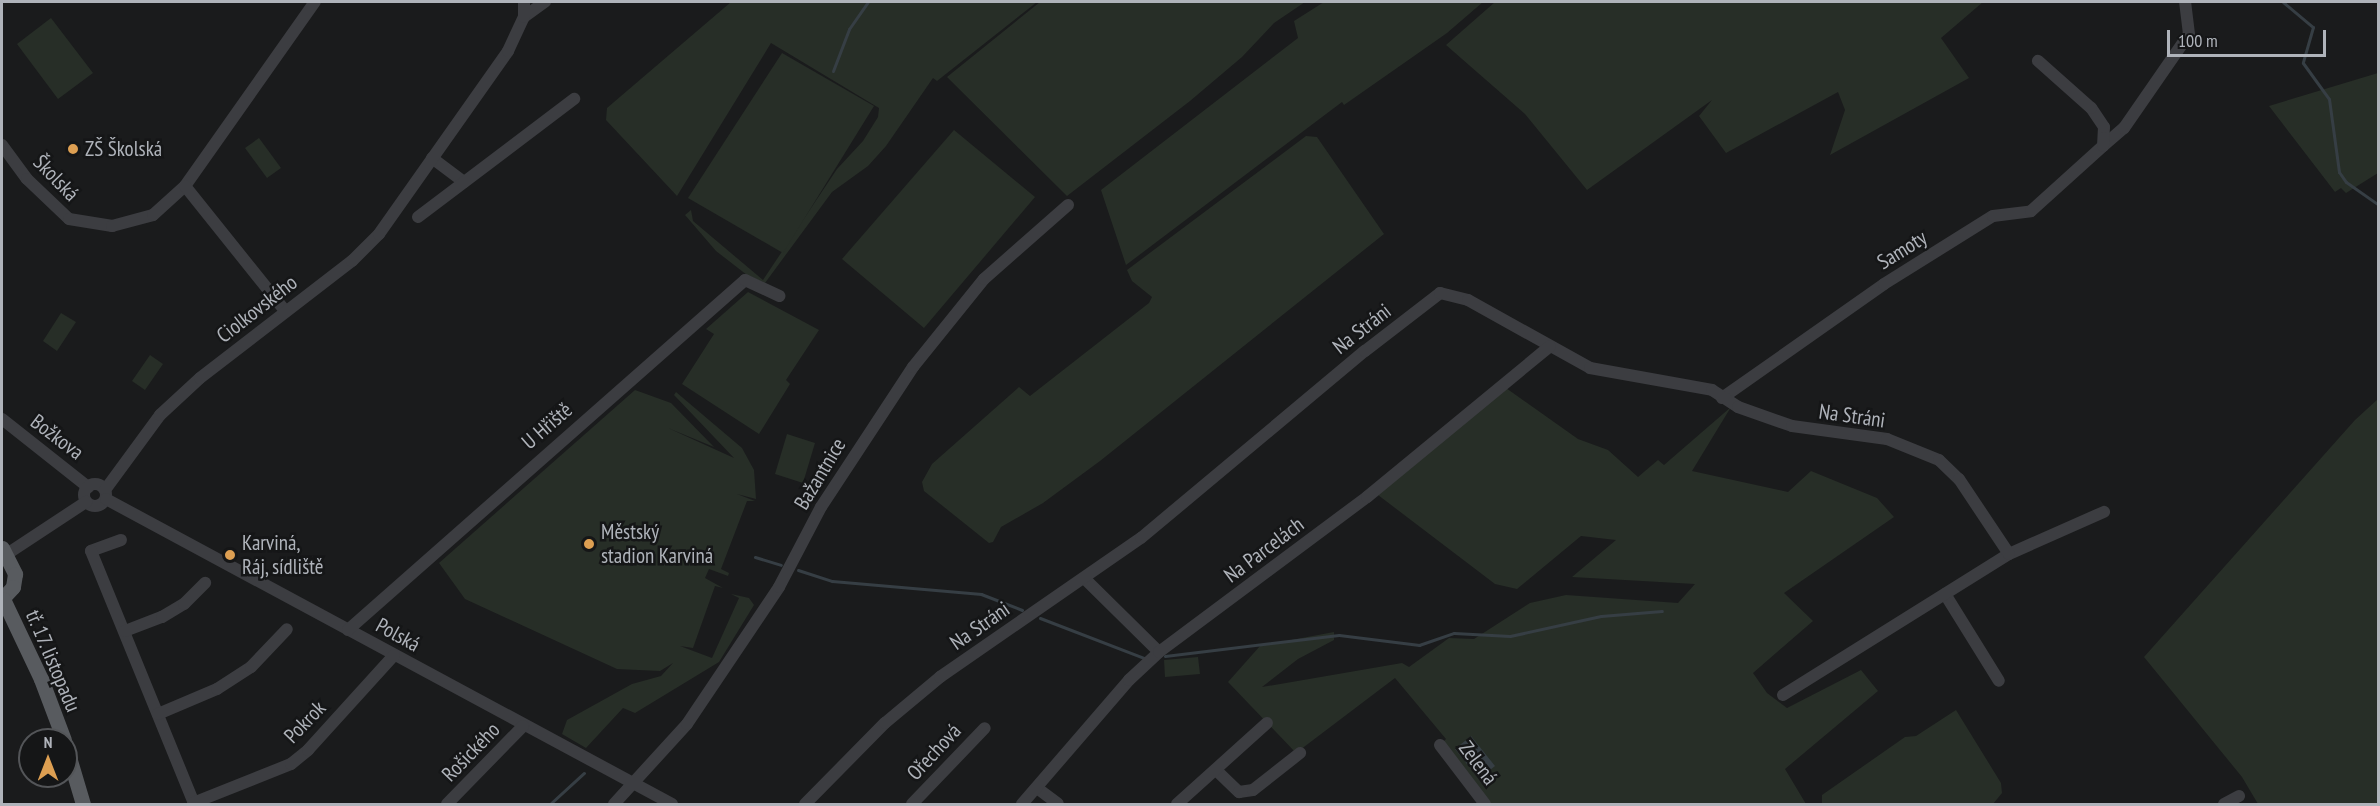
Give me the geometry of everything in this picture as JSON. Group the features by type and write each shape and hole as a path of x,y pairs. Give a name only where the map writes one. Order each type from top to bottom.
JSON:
{"main road":[{"path":"2,599 15,581 14,567 4,551"},
{"name":"tř. 17. listopadu","path":"2,599 40,679 59,728"},
{"name":"tř. 17. listopadu","path":"78,787 83,804"}],"street":[{"name":"Školská","path":"2,145 45,199 77,222 129,224 153,215 185,186 315,2"},
{"name":"Ciolkovského","path":"105,494 160,415 200,378 352,261 379,234 508,51 524,17 524,2"},
{"path":"524,17 545,2"},
{"name":"Samoty","path":"1722,398 1884,284 1993,216 2031,211 2124,128 2189,34 2185,2"},
{"path":"2038,61 2091,108 2104,127 2103,146"},
{"path":"417,217 574,99"},
{"path":"432,158 464,182"},
{"path":"185,186 285,311"},
{"name":"Bažantnice","path":"614,804 687,724 770,601 821,507 913,367 984,279 1068,205"},
{"name":"U Hřiště","path":"348,630 745,280 780,296"},
{"name":"Na Stráni","path":"805,804 885,723 940,677 1084,578 1190,501 1365,351 1440,293 1468,300 1590,368 1712,390 1722,398 1792,426 1887,440 1939,459 1959,479 2009,555"},
{"name":"Na Parcelách","path":"1022,804 1129,680 1159,652 1367,497 1550,346"},
{"name":"Božkova","path":"2,419 88,487"},
{"path":"97,484 105,494 95,507 86,502 88,487 97,484"},
{"name":"Polská","path":"105,494 393,655 632,785 672,804"},
{"path":"4,551 86,502"},
{"path":"1783,695 2009,555 2104,512"},
{"name":"Pokrok","path":"121,540 91,551 194,804 291,764 308,750 393,655"},
{"path":"1084,578 1159,652"},
{"path":"125,631 162,618 184,604 205,583"},
{"path":"1945,594 1999,681"},
{"path":"158,714 217,689 251,667 287,629"},
{"path":"1177,804 1268,723"},
{"name":"Rošického","path":"447,804 523,726"},
{"name":"Ořechová","path":"912,804 985,728"},
{"name":"Zelená","path":"1440,745 1485,804"},
{"path":"1216,770 1239,792 1253,790 1300,753"},
{"path":"1037,788 1058,804"},
{"path":"2224,804 2239,796"}],"shaded area":[{"path":"731,2 1037,2 937,81 933,78 886,146 868,166 832,192 765,283 747,275 716,251 685,215 691,210 693,221 763,280 837,169 863,141 878,117 879,108 771,43 677,196 606,120 607,108"},
{"path":"1040,2 1305,2 1274,23 1242,57 1190,101 1067,196 947,77"},
{"path":"1324,2 1483,2 1447,33 1344,105 1342,102 1126,265 1101,190 1298,38 1294,21"},
{"path":"1495,2 1983,2 1941,38 1969,78 1830,155 1845,110 1838,92 1726,153 1699,116 1712,100 1587,190 1525,114 1446,45"},
{"path":"51,18 93,73 58,99 17,44"},
{"path":"782,53 874,106 783,253 688,198"},
{"path":"2378,73 2378,173 2346,193 2341,188 2335,192 2269,106"},
{"path":"954,130 1035,197 924,328 842,259"},
{"path":"1306,136 1317,137 1384,234 1100,461 1043,503 1001,527 993,542 989,543 924,491 922,482 932,464 1019,387 1030,396 1149,303 1152,297 1132,281 1127,270"},
{"path":"259,138 281,168 267,178 245,148"},
{"path":"748,292 819,330 786,380 790,384 759,434 682,384 714,334 706,329"},
{"path":"61,313 76,322 57,351 43,341"},
{"path":"150,355 163,364 145,390 132,381"},
{"path":"1506,388 1578,439 1608,450 1638,477 1658,460 1664,465 1731,407 1692,471 1788,492 1811,471 1877,498 1894,517 1784,593 1813,621 1753,673 1767,693 1787,708 1861,670 1878,691 1785,769 1806,804 1491,804 1443,742 1446,739 1395,678 1296,753 1228,682 1260,646 1334,632 1334,640 1298,659 1262,687 1402,663 1409,667 1449,638 1474,639 1530,603 1566,595 1678,603 1695,584 1572,577 1616,540 1581,536 1517,589 1495,584 1378,495"},
{"name":"Městský stadion Karviná","path":"635,390 671,403 714,447 668,428 734,458 674,395 676,392 742,448 754,470 756,499 737,494 755,501 747,501 721,569 729,573 728,576 709,569 705,578 723,588 715,586 693,648 680,646 712,658 739,598 731,594 749,598 754,605 719,662 635,713 623,708 586,748 562,734 567,720 632,684 661,676 673,663 660,671 617,669 465,599 439,563"},
{"path":"2378,399 2378,804 2258,804 2242,777 2144,657 2355,420"},
{"path":"787,434 815,443 803,483 775,474"},
{"path":"1198,657 1200,674 1165,677 1164,660"},
{"path":"1956,710 2001,783 2002,793 1993,804 1822,804 1822,795 1905,737 1916,736"},
{"path":"1471,736 1495,766 1479,779 1455,749"}],"waterway":[{"path":"833,71 849,29 868,2"},
{"path":"2283,2 2313,27 2303,63 2329,99 2339,172 2346,182 2378,204"},
{"path":"755,557 781,565"},
{"path":"798,570 832,581 981,594 1022,610"},
{"path":"1165,656 1339,635 1419,645 1454,633 1510,636 1601,616 1662,611"},
{"path":"1040,618 1144,658"},
{"path":"550,804 584,773"}],"place":[{"name":"ZŠ Školská","path":"73,149"},
{"name":"Městský stadion Karviná","path":"589,544"},
{"name":"Karviná, Ráj, sídliště","path":"230,555"}]}
